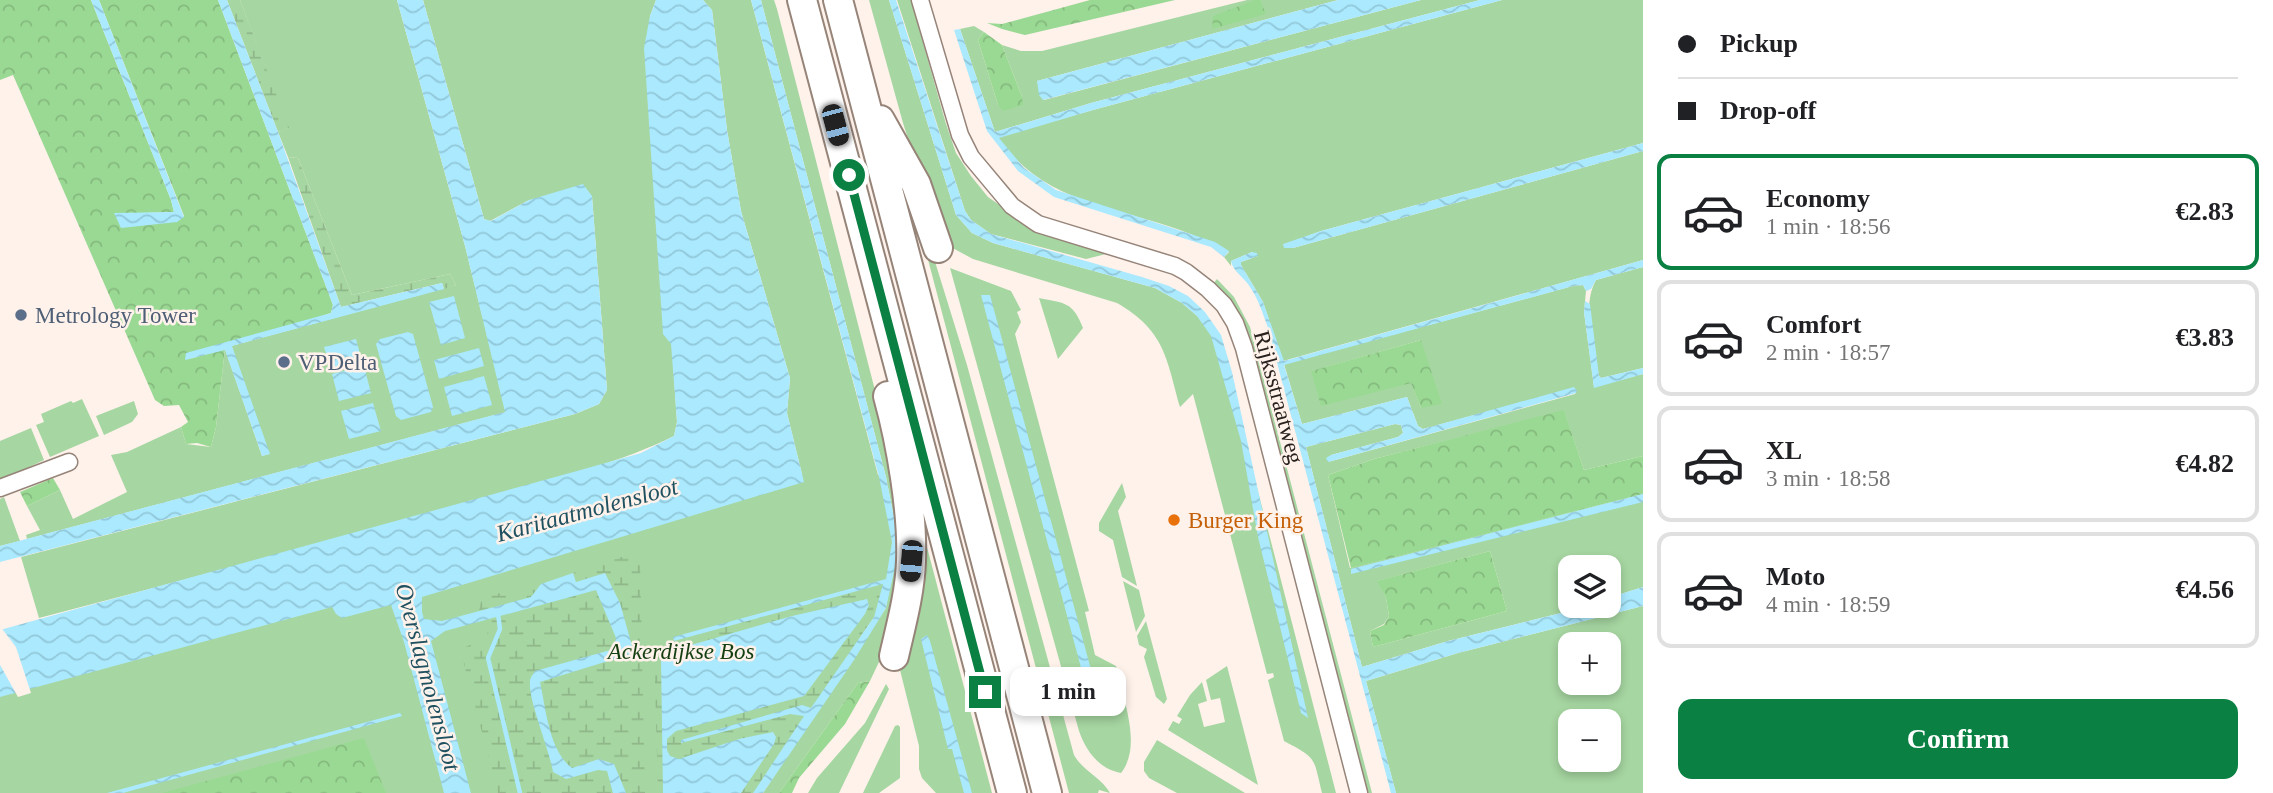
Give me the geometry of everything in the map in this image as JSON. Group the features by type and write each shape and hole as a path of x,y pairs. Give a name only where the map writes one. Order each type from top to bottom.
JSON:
{"highway":[{"path":"802,0 1012,793"},
{"path":"838,0 1047,793"},
{"path":"861,87 916,184 938,248"},
{"path":"855,200 869,321 894,419 911,527 908,596 894,656"}],"street":[{"name":"Rijksstraatweg","path":"920,0 960,135 971,157 1012,206 1038,224 1175,267 1208,289 1224,305 1235,323 1244,348 1359,793"},
{"path":"0,488 69,462"}],"green space":[{"path":"0,0 91,0 174,212 114,214 184,216 99,0 218,0 333,305 331,313 186,360 225,349 216,427 211,447 197,443 186,444 181,427 188,422 179,405 164,406 155,400 13,75 0,80"},
{"path":"227,0 240,0 289,128 278,132"},
{"path":"240,0 397,0 465,246 506,412 27,539 26,535 40,530 27,506 60,490 73,519 127,492 111,455 127,452 181,427 186,444 211,447 216,427 225,349 262,456 269,454 231,346 456,285 450,274 352,295 298,158 288,157 278,132 288,128"},
{"path":"423,0 656,0 650,16 677,422 674,436 621,458 565,476 39,618 21,557 575,414 599,404 607,390 592,196 529,200 490,221 484,219"},
{"name":"Ackerdijkse Bos","path":"703,0 751,0 878,475 881,475 894,551 882,604 760,793 0,793 0,688 802,474 787,413 790,378 741,211 727,130 712,10"},
{"path":"761,0 774,0 777,9 897,476 904,528 888,643 870,681 858,683 779,793 763,793 886,608 897,533 886,477"},
{"path":"869,0 889,0 956,215 972,233 993,243 1155,288 1182,303 1217,333 1336,793 1322,793 1312,760 1284,741 1268,680 1274,677 1273,673 1267,674 1193,394 1180,407 1167,360 1154,335 1133,313 1117,303 973,259 947,245 931,210 903,123"},
{"path":"897,0 911,0 956,153 988,197 1028,225 1062,240 1110,253 1086,259 991,234 971,220 965,211"},
{"path":"1090,0 1175,0 1025,35 987,23 1002,24"},
{"path":"1247,0 1338,0 1037,81 1044,100 1421,0 1480,0 1091,103 995,132 960,29 974,26 984,32 978,40 998,105 1022,97 1002,45 1021,51 1042,51"},
{"path":"1260,0 1266,14 1212,29 1213,16"},
{"path":"1502,0 1643,0 1643,143 1321,231 1283,245 1293,248 1643,151 1643,260 1283,361 1263,302 1241,265 1241,262 1258,256 1252,252 1231,261 1231,266 1224,257 1229,252 1198,237 1057,189 1035,176 1015,159 998,137 1093,110"},
{"path":"984,32 1002,45 1023,105 1003,111 998,105 978,40"},
{"path":"288,157 298,158 352,295 450,274 456,285 444,289 442,283 341,307"},
{"path":"926,252 932,252 967,365 1074,755 1110,793 1099,790 1098,793 1069,793"},
{"path":"1643,267 1643,368 1601,378 1589,315 1589,302 1596,280"},
{"path":"950,268 1011,291 1021,310 1017,312 1021,322 1015,334 1089,611 1085,612 1095,655 1116,666 1120,683 1114,685 1115,690 1122,689 1127,710 1130,754 1121,773 1106,768 1094,758 1079,731"},
{"path":"1217,279 1234,297 1250,327 1372,793 1367,793 1246,330 1229,301 1213,284"},
{"path":"1583,285 1586,291 1584,312 1594,387 1643,374 1643,456 1584,470 1564,411 1374,459 1328,475 1350,568 1643,494 1643,587 1621,594 1621,555 1558,555 1558,614 1448,641 1362,667 1306,447 1395,424 1401,425 1403,433 1398,437 1331,455 1328,462 1575,394 1576,391 1574,388 1423,429 1418,426 1407,397 1302,424 1284,364","holes":["1421,340 1421,408 1411,382 1312,371","1490,551 1507,611 1373,647 1370,631 1384,624 1389,616 1386,598 1378,581"]},
{"path":"1039,298 1072,308 1083,328 1058,359"},
{"path":"1421,340 1442,404 1421,408 1411,383 1321,406 1311,371"},
{"path":"82,399 99,436 50,457 36,425 44,422 41,414"},
{"path":"134,401 138,414 132,422 104,435 96,416"},
{"path":"1564,410 1584,470 1643,456 1643,494 1351,568 1328,475 1374,459"},
{"path":"31,428 44,460 0,481 0,441"},
{"path":"53,478 60,490 27,506 20,492"},
{"path":"1122,483 1126,497 1118,511 1137,586 1122,577 1113,540 1099,531 1099,523"},
{"path":"4,497 20,541 0,546 0,499"},
{"path":"919,517 992,793 936,793 922,778 919,769 919,746 900,670"},
{"path":"1490,551 1507,611 1373,647 1370,631 1384,625 1389,616 1386,598 1377,581"},
{"path":"628,555 636,555 640,561 645,793 626,793 614,763 599,759 572,769 564,761 553,741 540,681 634,653 605,573 576,582 573,573"},
{"path":"1123,581 1139,590 1145,616 1136,632"},
{"path":"536,583 541,584 531,597 479,611 481,601 486,597"},
{"path":"884,584 874,617 811,708 802,705 681,740 682,742 790,714 805,716 753,793 741,793 748,781 762,733 679,759 670,757 666,740 867,600 792,616 663,653 663,793 658,793 654,646"},
{"path":"596,590 616,638 614,649 535,671 553,772 566,779 598,770 607,771 613,793 498,793 460,649 488,638 487,628 482,620"},
{"path":"1643,606 1643,793 1396,793 1366,681 1458,653 1596,618 1621,618 1621,612"},
{"path":"1146,621 1167,699 1164,704 1156,697 1144,657 1147,649 1139,645 1137,636"},
{"path":"1227,666 1258,785 1168,730 1173,721 1179,724 1182,719 1177,716 1202,682 1207,701 1198,704 1204,727 1225,722 1220,698 1211,700 1206,680"},
{"path":"870,681 845,724 799,778 792,793 779,793 858,683"},
{"path":"886,684 889,689 839,793 808,793 817,778 865,723"},
{"path":"898,725 900,778 879,793 863,793 895,726"},
{"path":"364,738 386,793 162,793"},
{"path":"1157,740 1245,793 1177,793 1149,778 1144,771 1144,762"}],"water":[{"path":"91,0 99,0 184,217 177,222 121,228 114,213 174,212"},
{"path":"218,0 227,0 341,307 442,283 444,289 232,346 270,454 262,456 225,350 185,360 186,353 331,313 333,305"},
{"path":"397,0 423,0 484,219 491,221 529,200 583,184 592,196 607,390 599,404 575,414 0,562 0,546 505,412 465,246"},
{"path":"656,0 703,0 712,10 727,130 741,211 790,378 787,413 804,482 422,597 424,619 442,621 531,597 541,584 573,573 576,582 605,573 620,603 634,653 540,682 553,740 564,761 572,768 599,759 614,764 626,793 613,793 607,771 598,770 566,779 553,772 530,689 530,680 535,671 614,649 616,638 596,590 445,631 431,641 471,793 444,793 404,642 391,605 342,618 332,607 0,697 0,630 641,453 674,436 677,422 671,344 663,334 644,48"},
{"path":"751,0 761,0 886,477 897,533 897,558 886,608 854,660 763,793 753,793 804,716 790,714 681,743 681,740 802,705 811,708 874,617 883,584 674,641 673,637 886,579 892,542 879,477"},
{"path":"889,0 896,0 965,211 971,220 991,234 1169,286 1188,296 1205,312 1221,335 1232,372 1308,718 1301,713 1258,537 1241,441 1211,336 1197,316 1182,303 1155,288 993,243 972,233 956,215"},
{"path":"1338,0 1421,0 1043,100 1039,95 1037,81"},
{"path":"1480,0 1502,0 1093,110 999,138 1024,168 1056,190 1215,242 1229,251 1224,257 1211,247 1054,197 1018,171 987,131 954,30 960,29 995,132 1091,103"},
{"path":"1643,143 1643,151 1293,248 1284,248 1283,244 1321,231"},
{"path":"1252,252 1257,253 1258,256 1241,262 1241,265 1263,302 1284,361 1643,260 1643,267 1596,280 1591,289 1586,291 1583,285 1573,286 1284,365 1302,424 1407,397 1418,426 1423,429 1574,387 1577,391 1328,462 1326,458 1331,455 1398,437 1403,433 1401,425 1395,424 1306,447 1362,667 1448,641 1558,614 1558,618 1596,618 1458,653 1366,681 1396,793 1391,793 1267,325 1254,294 1231,261"},
{"path":"981,295 990,295 1100,703 1091,705"},
{"path":"454,296 465,338 441,345 429,302"},
{"path":"1585,301 1590,304 1599,376 1601,378 1643,368 1643,374 1594,388 1584,312"},
{"path":"408,332 413,334 433,407 431,412 401,420 396,416 376,344 380,339"},
{"path":"356,339 362,361 331,369 324,347"},
{"path":"479,348 484,366 439,379 434,360"},
{"path":"364,366 371,393 339,401 332,374"},
{"path":"484,376 492,405 452,416 444,387"},
{"path":"373,403 381,431 349,439 341,411"},
{"path":"1643,494 1643,502 1351,574 1351,569"},
{"path":"1643,587 1643,606 1621,612 1621,594"},
{"path":"867,599 869,605 865,614 804,696 676,731 667,739 670,756 679,759 739,739 773,732 776,737 774,744 741,793 663,793 663,653 792,616"},
{"path":"927,635 972,793 964,793 952,749 948,749 921,639"},
{"path":"400,713 402,716 123,793 107,793"}],"pier":[{"path":"0,626 16,647 31,693 18,697 0,665"}],"waterway":[{"path":"498,614 500,629 488,658 520,793"}],"place":[{"name":"Metrology Tower","path":"21,315"},
{"name":"VPDelta","path":"284,362"},
{"name":"Burger King","path":"1174,520"}],"route":[{"path":"849,175 985,692"}],"water label":[{"name":"Karitaatmolensloot","path":"587,510"},
{"name":"Overslagmolensloot","path":"428,677"}]}
